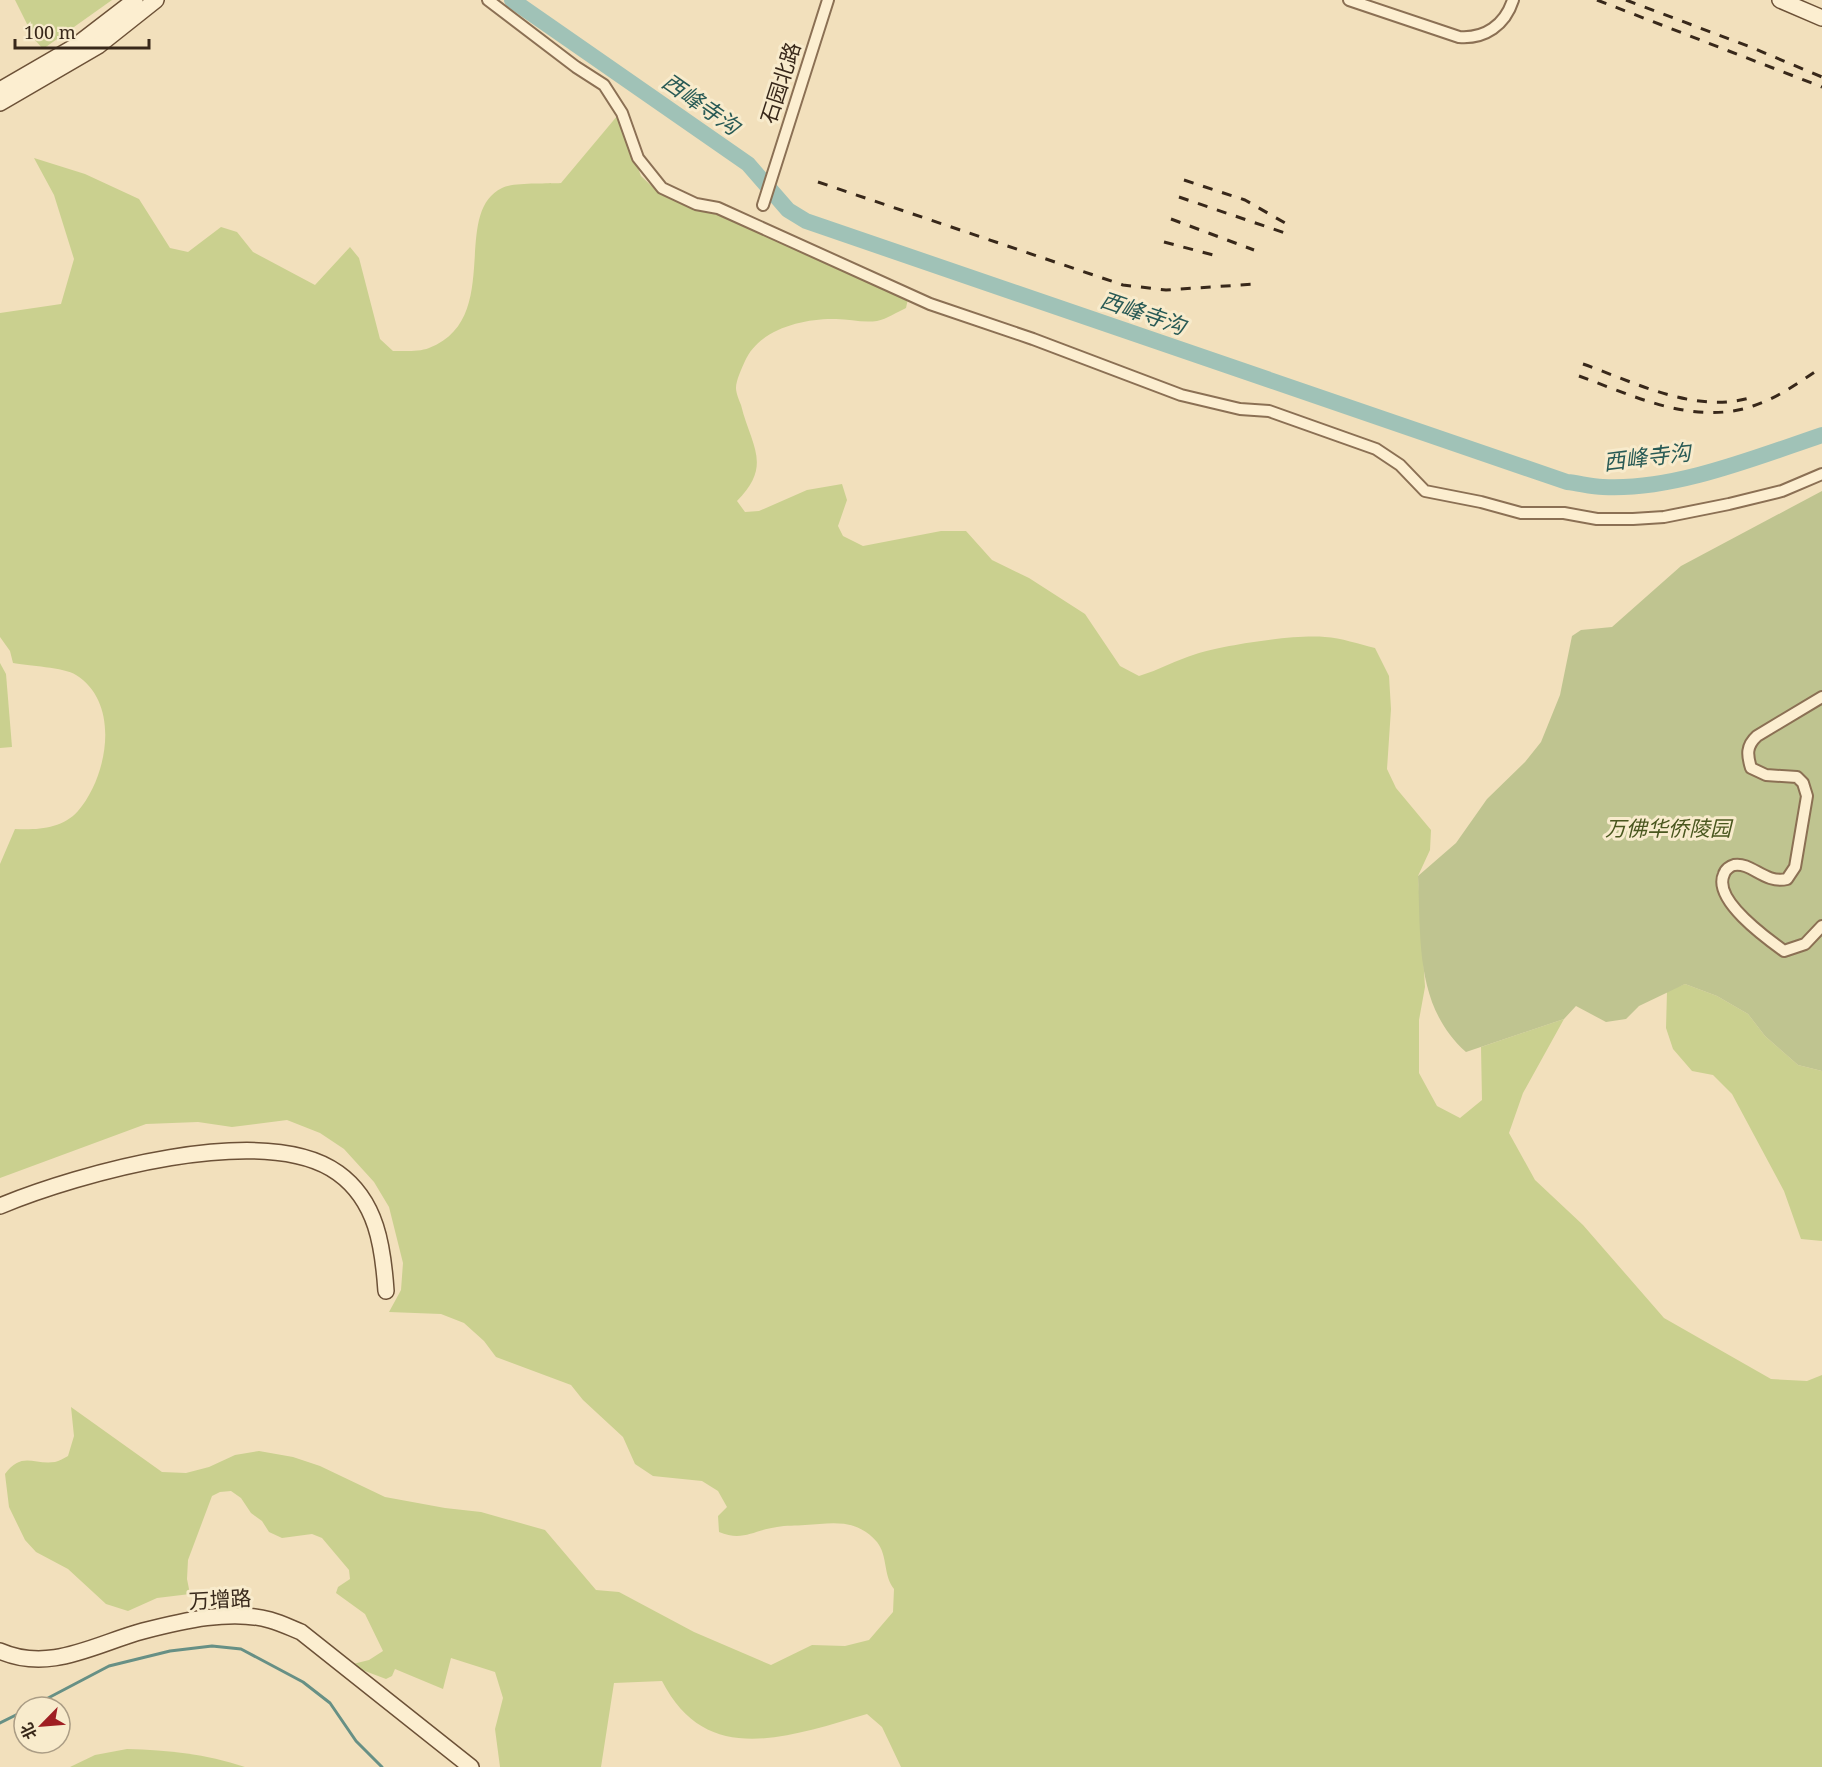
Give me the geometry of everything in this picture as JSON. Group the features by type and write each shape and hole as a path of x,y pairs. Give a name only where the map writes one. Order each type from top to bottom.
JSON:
{"street":[{"path":"0,90 85,40 135,0"},
{"path":"0,103 98,46 156,0"},
{"path":"488,0 576,67 604,85 622,112 638,158 662,188 696,204 718,208 930,304 1034,339 1181,395 1220,405 1269,411 1376,449 1400,465 1425,491 1521,513 1564,513 1597,519 1633,519 1664,517 1729,504 1782,491 1822,474"},
{"name":"石园北路","path":"763,205 828,0"},
{"path":"1349,0 1459,37 1474,38 1485,34 1504,19 1513,0"},
{"path":"1780,0 1822,18"},
{"path":"1822,697 1757,736 1750,742 1747,756 1751,768 1766,775 1797,777 1803,783 1807,796 1795,867 1787,879 1777,881 1765,878 1747,867 1735,865 1727,868 1722,876 1723,892 1729,902 1763,935 1784,951 1805,944 1822,926"},
{"path":"0,1206 44,1188 121,1168 238,1149 276,1152 312,1161 338,1173 361,1196 375,1220 383,1250 386,1291"},
{"name":"万增路","path":"0,1651 39,1660 70,1657 142,1631 203,1619 242,1616 270,1620 309,1638 471,1767"}],"green space":[{"path":"15,0 112,0 43,49 35,40"},
{"path":"618,115 641,176 661,195 681,200 909,294 906,308 881,320 866,322 823,319 797,323 772,333 752,350 745,361 736,388 754,444 757,466 748,488 737,501 745,512 759,511 807,490 842,484 847,500 838,526 843,536 863,546 941,531 966,531 992,560 1029,578 1085,614 1120,666 1139,676 1189,656 1241,644 1278,639 1325,637 1375,648 1389,676 1391,709 1387,769 1396,788 1431,830 1430,850 1418,876 1425,987 1419,1020 1419,1073 1437,1106 1460,1118 1482,1100 1481,1047 1564,1019 1523,1093 1509,1133 1535,1180 1583,1225 1664,1318 1771,1379 1807,1381 1822,1375 1822,1767 901,1767 882,1727 867,1714 778,1737 750,1739 725,1736 701,1726 680,1708 662,1681 614,1683 601,1767 500,1767 495,1729 503,1698 495,1672 451,1658 443,1689 395,1669 392,1676 386,1679 349,1665 369,1660 383,1651 365,1614 336,1593 338,1587 350,1579 349,1570 322,1538 312,1534 282,1538 269,1532 262,1521 251,1513 241,1498 231,1491 220,1492 212,1496 188,1560 187,1579 190,1594 157,1598 128,1611 106,1604 68,1569 36,1552 25,1540 9,1507 5,1474 11,1467 22,1461 55,1462 68,1456 74,1436 71,1407 162,1472 186,1473 209,1467 235,1455 259,1451 293,1457 320,1466 385,1497 481,1512 545,1530 596,1590 619,1592 694,1632 771,1665 812,1645 845,1646 869,1640 893,1612 894,1589 888,1578 883,1553 877,1542 861,1529 835,1523 780,1526 742,1536 719,1532 718,1516 727,1507 718,1491 702,1481 653,1476 635,1464 623,1437 583,1400 571,1385 496,1357 484,1341 464,1323 441,1314 389,1312 401,1290 403,1263 389,1207 374,1182 344,1149 320,1133 287,1120 232,1127 198,1122 146,1124 0,1178 0,864 15,829 57,825 78,811 97,779 105,740 100,703 90,687 70,672 13,663 10,651 0,637 0,313 61,304 74,259 54,195 34,158 85,174 139,199 170,248 188,252 221,227 237,232 253,252 315,285 350,247 359,258 380,339 393,351 416,351 429,348 452,334 465,314 471,291 479,219 487,201 507,186 561,183"},
{"name":"万佛华侨陵园","path":"1822,491 1822,1071 1798,1065 1765,1036 1748,1014 1717,996 1685,984 1639,1006 1626,1019 1606,1022 1576,1006 1564,1019 1466,1052 1449,1034 1437,1014 1429,993 1421,948 1418,876 1456,843 1487,799 1525,762 1541,742 1560,695 1572,636 1581,630 1612,627 1681,566"},
{"path":"0,663 6,674 12,747 0,748"},
{"path":"1685,984 1717,996 1748,1014 1765,1036 1798,1065 1822,1071 1822,1241 1801,1239 1784,1191 1732,1094 1713,1075 1692,1071 1673,1049 1666,1028 1667,991"},
{"path":"127,1749 187,1754 245,1767 70,1767 95,1755"}],"waterway":[{"name":"西峰寺沟","path":"512,0 748,164 788,210 806,221 1567,482 1603,487 1658,484 1714,471 1822,435"},
{"path":"54,1695 109,1666 170,1651 212,1646 241,1649 303,1682 330,1703 356,1741 382,1767"},
{"path":"0,1723 12,1717"}],"railway":[{"path":"1597,0 1822,87"},
{"path":"1626,0 1822,77"},
{"path":"1184,180 1245,200 1292,227"},
{"path":"818,182 1123,285 1166,290 1256,284"},
{"path":"1179,197 1288,234"},
{"path":"1171,219 1254,250"},
{"path":"1164,242 1217,256"},
{"path":"1583,364 1646,388 1690,400 1734,401 1756,396"},
{"path":"1579,376 1664,406 1709,413 1731,411 1762,403 1789,389 1822,367"}]}
